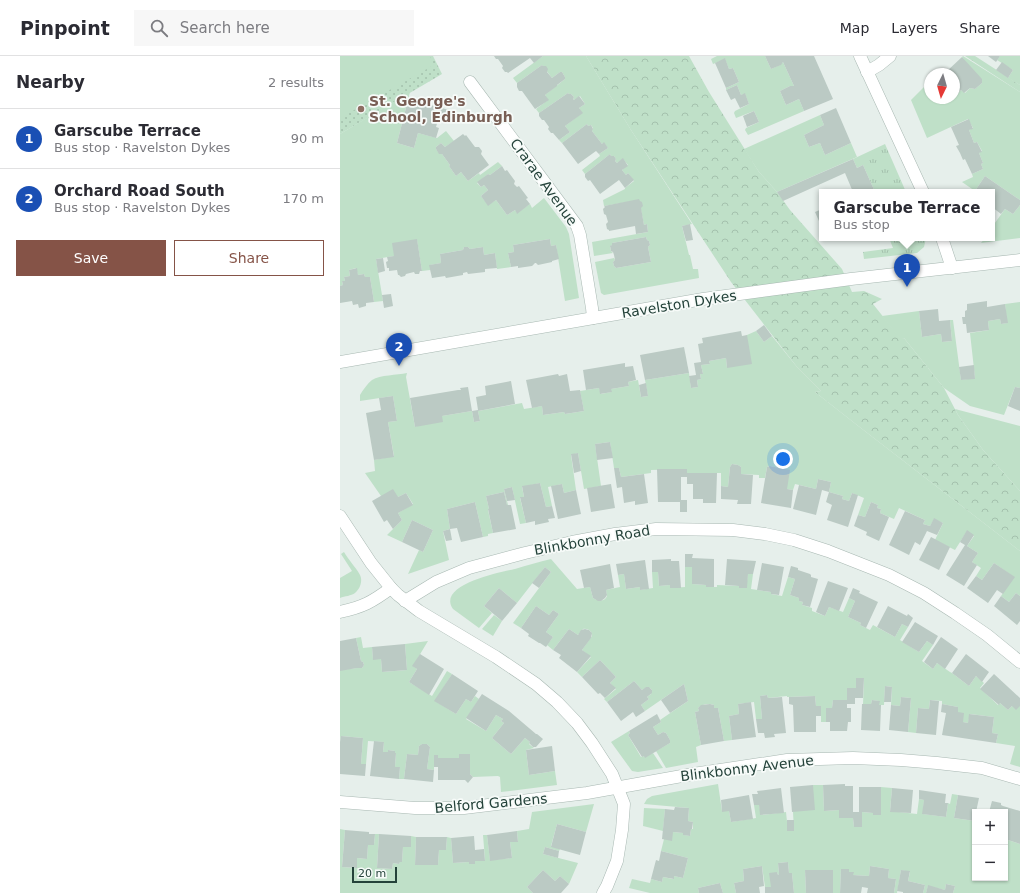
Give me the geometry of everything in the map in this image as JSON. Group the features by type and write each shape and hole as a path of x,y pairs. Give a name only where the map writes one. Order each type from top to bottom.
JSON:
{"street":[{"path":"860,56 922,189"},
{"path":"867,72 890,56"},
{"name":"Crarae Avenue","path":"470,82 577,226 580,234 593,318"},
{"path":"943,241 952,268"},
{"name":"Ravelston Dykes","path":"340,362 732,295 851,279 1020,260"},
{"path":"340,516 371,563 391,588 405,601 536,684 577,722 604,760 618,787 624,804 617,860 603,893"},
{"name":"Blinkbonny Road","path":"405,601 436,582 469,568 572,542 615,534 656,529 733,530 765,534 794,540 828,551 889,575 924,593 955,613 987,635 1020,662"},
{"path":"340,612 366,604 391,588"},
{"name":"Blinkbonny Avenue","path":"618,787 787,760 853,758 901,760 967,766 982,768 1020,779"},
{"name":"Belford Gardens","path":"340,802 415,808 464,808 618,787"}],"green space":[{"name":"St. George's School, Edinburgh","path":"340,56 433,56 442,74 340,134"},
{"name":"St. George's School, Edinburgh","path":"340,56 430,56 434,65 340,118"},
{"path":"543,56 586,56 631,130 692,224 682,226 693,269 698,269 699,278 604,295 601,293 595,262 614,258 615,260 613,262 616,268 651,262 648,247 650,245 646,237 612,243 610,247 613,253 594,256 592,242 648,232 647,224 644,225 639,200 604,206 603,200 625,189 634,181 628,173 626,175 622,170 628,165 623,159 617,163 614,156 611,156 610,154 585,174 582,170 600,156 599,154 608,148 604,143 602,144 592,131 593,128 591,125 588,126 587,124 562,143 559,140 570,132 565,126 582,113 579,108 585,104 580,96 574,100 574,97 568,93 539,113 536,109 548,100 545,95 565,79 562,72 552,78 542,65 517,83 513,78"},
{"path":"586,56 689,56 709,92 759,172 842,269 852,292 864,291 882,299 873,304 901,339 904,338 944,388 958,415 983,450 1020,491 1020,551 815,392 821,391 797,367 731,282 631,130"},
{"path":"717,56 765,56 771,69 783,62 794,86 790,86 780,91 786,105 799,99 804,111 748,135 745,130 746,128 759,122 754,111 736,118 734,113 735,111 749,104 745,94 741,95 737,85 726,90 726,88 739,82 733,68 729,69 725,59 713,64 711,59"},
{"path":"963,56 1020,92 1020,200 985,176 976,189 972,189 962,182 973,177 972,174 983,169 981,164 983,163 979,153 982,151 977,142 974,143 969,130 973,128 968,119 927,138 911,100 924,87 924,104 960,104 961,90 965,93 970,88 975,89 982,83 962,57"},
{"path":"965,56 975,56 1020,85 1020,92"},
{"path":"1000,56 1020,56 1020,85 1008,78 1013,70 997,60"},
{"path":"410,92 397,143 414,148 418,133 437,138 446,131 454,141 445,147 441,143 436,147 436,149 442,154 456,176 461,172 468,181 479,173 480,175 498,162 502,166 490,175 488,174 477,183 481,187 484,185 488,190 481,196 488,205 496,200 507,215 515,210 517,213 530,204 532,208 544,198 566,227 569,234 579,298 565,301 556,245 551,246 550,239 513,245 514,252 508,253 511,267 497,269 495,253 484,255 483,247 470,249 468,247 464,247 463,250 440,254 441,263 430,265 430,270 422,271 417,240 394,256 376,259 383,301 374,302 370,277 365,277 364,274 358,275 356,268 349,270 350,276 344,277 345,281 342,281 343,285 340,286 340,134"},
{"path":"820,115 824,125 804,135 809,147 820,143 825,155 851,143 857,157 777,192 759,172 744,149"},
{"path":"885,144 905,189 874,189 863,165 857,168 853,159"},
{"path":"1020,205 1020,238 981,243 983,241 995,241 995,223 1005,209 1013,214"},
{"path":"890,241 925,241 924,247 917,253 864,259 863,252 893,248"},
{"path":"1020,302 1020,388 1015,387 1004,415 970,406 944,388 904,338 901,340 882,316 919,311 922,337 941,334 942,342 952,341 950,320 953,320 961,380 975,378 970,333 989,330 988,321 1000,319 1001,324 1007,323 1005,304"},
{"path":"756,331 764,342 772,336 797,367 821,391 815,392 1020,551 1020,596 1016,593 1009,602 1001,596 1014,577 994,563 982,580 976,576 981,568 972,562 978,553 967,546 974,536 967,531 955,550 935,540 943,523 934,519 930,526 923,524 925,520 899,508 894,519 880,513 881,509 877,508 878,505 871,502 865,517 858,515 864,498 852,493 849,501 842,499 843,496 829,492 831,482 818,479 816,489 795,484 793,490 787,489 778,468 770,466 767,467 765,478 759,478 759,475 741,474 741,467 732,464 730,467 728,487 721,486 721,473 687,473 687,469 651,470 651,473 621,477 619,468 614,468 610,442 595,444 601,486 584,489 578,453 571,455 576,490 564,493 562,484 548,487 552,506 546,507 540,483 522,487 524,497 520,498 526,523 520,524 512,487 504,489 508,505 504,492 486,496 493,533 488,534 488,536 483,537 475,502 447,509 450,529 443,531 449,560 408,574 419,550 423,552 433,530 412,520 402,542 387,535 402,520 398,513 413,504 406,493 398,497 381,496 365,473 375,471 374,460 394,456 388,422 397,421 393,396 360,401 360,395 372,380 384,376 407,373 406,377 415,427 442,416 472,411 474,422 480,421 478,411 522,403 524,409 542,406 543,415 564,412 565,414 584,411 580,391 599,388 601,394 611,392 611,389 629,386 628,382 638,380 641,397 648,396 645,380 689,373 691,388 698,387 697,380 701,379 700,374 703,374 701,365 710,364 709,361 726,358 727,368 747,335"},
{"path":"955,409 1020,426 1020,491 983,450"},
{"path":"344,552 360,575 361,582 360,587 355,593 340,598 340,578 352,571 341,554"},
{"path":"551,559 577,589 590,587 593,598 597,600 603,600 606,598 606,590 620,587 618,575 624,574 626,589 640,587 640,590 653,588 652,572 658,572 659,586 670,585 670,588 685,587 685,567 692,567 692,584 706,585 706,587 717,587 717,585 739,586 739,588 746,588 748,574 753,574 751,589 771,592 771,594 782,596 788,577 795,579 790,595 799,598 799,601 803,602 802,605 812,608 812,611 825,616 829,607 843,612 849,598 855,601 848,617 861,623 860,625 870,630 873,625 895,637 902,624 908,627 900,640 919,652 927,641 933,645 922,661 933,669 937,663 969,686 976,676 984,683 980,688 998,705 1000,703 1008,710 1012,706 1020,706 1020,767 1010,764 1015,746 996,743 998,734 992,733 994,717 970,714 968,723 963,722 958,712 958,707 942,704 942,701 930,700 929,709 918,708 916,733 908,732 911,698 901,697 900,706 891,705 892,687 885,686 884,705 879,705 879,701 872,700 871,704 863,704 864,678 856,678 856,688 847,688 847,700 833,700 832,708 826,708 826,722 821,722 821,706 816,706 815,696 768,698 767,695 760,696 762,719 756,719 754,702 738,704 739,714 729,716 732,740 724,741 718,708 714,708 714,705 710,704 701,706 698,708 699,711 695,712 701,745 696,747 698,762 666,768 656,751 670,743 670,740 666,733 663,732 658,735 653,727 661,722 660,720 688,701 684,684 645,711 641,705 649,699 647,697 651,694 652,690 647,687 642,690 634,681 607,702 604,699 616,689 610,683 616,677 600,660 582,677 577,672 591,657 582,650 592,636 589,630 583,629 578,635 569,629 553,650 547,645 553,637 546,632 559,614 553,610 549,615 536,606 521,628 513,623 551,572 545,567 517,603 499,588 484,606 492,613 479,628 453,609 450,601 454,593 472,581"},
{"path":"494,615 502,621 493,636 482,629"},
{"path":"361,637 363,648 372,647 373,659 381,659 382,672 407,670 405,644 428,641 413,666 417,669 409,682 432,696 447,671 452,674 435,701 456,714 466,699 471,702 475,696 479,699 466,719 486,731 496,715 503,719 501,721 504,723 492,738 511,754 525,738 534,748 526,750 529,775 555,771 557,785 501,792 500,777 473,777 470,774 470,754 459,754 459,758 438,758 434,755 434,770 427,769 430,747 427,744 422,744 419,746 418,755 407,754 404,779 399,779 400,767 395,767 395,751 388,750 388,752 383,752 384,742 368,741 366,764 361,764 363,738 341,736 340,742 340,670 362,668 364,665 361,661 356,638"},
{"path":"629,731 630,733 628,735 641,757 653,753 663,768 638,772 632,771 611,742"},
{"path":"718,784 722,811 729,811 731,822 756,818 754,805 759,805 761,815 786,812 788,831 794,831 793,812 813,785 823,785 824,811 839,810 839,818 853,818 854,827 862,827 862,812 881,815 881,787 892,788 890,811 917,814 919,799 924,800 923,814 946,817 948,803 950,804 952,794 958,795 954,818 972,821 972,881 1008,881 1008,840 1020,844 1020,893 953,893 955,886 946,884 945,890 928,886 926,893 923,893 925,885 908,881 910,872 901,870 897,893 894,893 896,879 888,878 889,869 870,866 869,876 853,875 853,872 849,872 849,869 841,869 840,893 833,893 833,870 805,870 806,893 794,893 792,873 789,873 788,862 778,863 779,874 778,875 777,872 771,887 765,887 762,866 743,869 744,881 734,883 736,893 723,893 720,883 698,888 699,893 650,893 629,888 632,879 650,883 651,879 662,882 663,877 673,879 674,876 683,878 688,858 661,851 664,839 673,832 683,833 684,835 690,836 691,829 693,829 693,822 688,821 689,808 644,804 647,799 652,796"},
{"path":"594,804 586,832 557,824 551,846 560,849 559,851 545,847 543,854 578,863 569,884 560,876 555,881 543,870 527,887 533,893 340,893 340,829 345,830 342,867 356,868 357,858 367,859 368,845 374,845 375,834 379,834 377,868 392,869 393,863 399,864 402,862 403,847 411,847 411,836 416,837 415,865 438,865 439,850 446,850 447,837 451,838 453,863 469,862 469,864 475,864 475,861 485,860 483,835 487,835 490,860 512,858 510,842 518,841 517,831 529,829 532,812"},
{"path":"644,808 665,809 663,831 643,826"}],"building":[{"path":"494,56 543,56 534,63 530,58 508,73 505,72 502,68 503,66"},
{"path":"765,56 814,56 833,99 804,111 799,99 786,105 780,91 790,86 794,86 783,62 781,65 771,69"},
{"path":"988,56 1000,56 996,62"},
{"path":"962,57 982,79 982,83 975,89 970,88 964,93 961,90 960,91 960,68 950,68"},
{"path":"725,58 729,69 733,68 739,82 726,88 715,63"},
{"path":"1002,62 1013,70 1008,78 996,70"},
{"path":"542,65 546,66 548,69 547,72 552,78 562,72 565,79 545,95 549,100 535,109 522,91 519,91 517,83"},
{"path":"737,85 741,95 745,93 749,104 740,108 735,98 731,100 726,90"},
{"path":"568,93 574,97 574,100 579,96 585,104 579,108 583,113 565,126 570,132 559,140 548,129 549,127 539,116 539,113"},
{"path":"424,99 431,102 430,105 453,111 449,123 438,120 436,127 439,128 436,138 418,133 414,148 397,143 407,104 411,105 412,103 420,107 422,100"},
{"path":"836,108 851,143 825,155 820,143 809,147 804,135 824,125 820,115"},
{"path":"754,111 759,122 747,127 743,116"},
{"path":"969,119 973,129 969,130 974,143 977,142 982,152 979,153 983,163 981,164 983,169 972,174 965,159 963,160 956,146 959,145 951,127"},
{"path":"587,124 588,126 591,125 593,129 592,131 602,144 604,142 608,148 599,154 596,151 578,164 562,143"},
{"path":"463,134 465,136 466,135 475,147 479,147 482,151 481,154 489,165 468,181 461,172 456,176 442,154 439,154 436,149 436,147 441,143 445,147"},
{"path":"610,154 611,156 614,156 617,163 623,158 628,166 622,170 626,175 628,173 634,180 625,188 619,180 600,194 590,180 588,181 585,177 585,174"},
{"path":"853,159 857,168 863,165 874,189 852,189 845,173 783,201 777,192"},
{"path":"502,166 515,181 514,184 517,187 519,186 528,198 526,199 530,204 517,214 515,210 507,215 496,200 488,206 481,196 488,190 484,185 481,187 477,182"},
{"path":"985,176 1020,200 1020,205 1013,214 1005,209 1001,214 995,209 995,189 976,189"},
{"path":"639,199 642,202 643,206 641,208 644,225 647,224 648,232 636,234 635,226 609,231 607,229 606,224 608,222 606,215 604,214 604,206"},
{"path":"819,210 819,221 815,212"},
{"path":"690,224 693,240 686,241 682,226"},
{"path":"646,237 650,245 648,247 651,262 616,268 614,266 614,255 610,246 612,243"},
{"path":"417,239 422,271 420,271 419,274 415,274 414,272 401,277 398,275 397,270 389,271 386,262 388,261 387,257 394,256 392,243"},
{"path":"550,239 551,246 556,245 559,259 538,265 535,263 532,266 518,268 518,266 511,267 508,253 514,252 513,245"},
{"path":"464,247 468,247 470,249 483,247 484,255 495,253 497,268 485,269 485,272 468,274 467,272 463,273 463,275 446,278 445,276 432,278 429,265 441,263 440,254 463,250"},
{"path":"383,258 385,271 378,273 376,259"},
{"path":"357,268 358,275 364,274 365,277 370,277 374,302 366,303 366,306 359,308 358,304 353,305 352,301 340,303 340,286 343,285 342,281 345,281 344,277 350,276 349,270"},
{"path":"391,294 393,306 384,308 382,295"},
{"path":"987,301 987,307 1005,304 1008,323 1001,324 1000,319 988,321 989,330 967,333 966,324 963,324 962,317 965,317 967,304"},
{"path":"938,309 939,321 950,320 952,341 942,342 941,334 922,337 919,311"},
{"path":"764,325 772,336 764,342 756,331"},
{"path":"741,331 742,336 747,335 752,364 727,368 726,358 709,361 710,364 701,365 703,374 700,374 701,379 697,380 698,387 691,388 689,376 696,375 694,363 701,362 698,344 703,343 702,338"},
{"path":"684,347 689,373 645,380 640,355"},
{"path":"625,363 625,367 633,366 636,380 628,382 629,386 611,389 612,392 600,394 599,388 586,390 583,370"},
{"path":"974,365 975,379 961,380 959,367"},
{"path":"558,374 559,376 567,374 570,391 580,390 584,411 543,415 542,406 532,408 526,380"},
{"path":"511,381 515,404 478,411 480,421 474,422 472,411 478,410 476,397 486,395 485,386"},
{"path":"646,383 648,396 641,397 639,385"},
{"path":"468,387 472,411 442,416 443,422 415,427 410,398 461,390 460,388"},
{"path":"1015,387 1020,388 1020,411 1008,406"},
{"path":"393,396 397,421 388,422 394,457 374,460 366,413 381,410 379,398"},
{"path":"610,442 613,458 597,460 595,444"},
{"path":"578,453 581,471 574,473 571,454"},
{"path":"732,464 741,467 741,474 753,475 751,504 737,504 738,500 721,499 721,486 728,487 730,467"},
{"path":"770,466 790,470 787,489 793,490 791,508 761,503 767,467"},
{"path":"614,468 619,468 621,477 644,474 648,503 635,505 635,501 624,503 622,487 617,488"},
{"path":"657,469 687,469 687,473 717,473 716,503 703,503 703,499 693,499 693,484 687,484 687,477 681,477 681,500 687,500 687,512 680,512 680,502 658,502"},
{"path":"818,479 831,482 829,492 822,490 816,515 793,509 799,485 816,489"},
{"path":"540,483 546,507 552,506 555,518 548,519 549,522 535,525 535,521 526,523 520,497 524,497 522,486"},
{"path":"562,484 564,493 576,490 581,514 558,519 551,486"},
{"path":"611,484 615,508 591,512 587,488"},
{"path":"512,487 515,500 507,501 504,489"},
{"path":"393,489 398,497 406,493 413,505 398,513 402,520 393,529 387,520 384,522 372,501"},
{"path":"504,492 507,505 511,505 516,529 493,533 486,496"},
{"path":"829,492 843,496 842,499 849,501 852,493 858,495 848,527 827,520 832,505 826,502"},
{"path":"475,502 483,537 461,542 457,528 450,529 447,509"},
{"path":"871,502 878,505 877,508 881,509 880,513 889,517 879,541 866,535 867,532 854,526 858,515 865,517"},
{"path":"905,511 925,520 923,524 930,526 934,518 943,523 937,535 927,531 920,545 915,542 909,555 889,545"},
{"path":"412,520 433,530 423,552 402,542"},
{"path":"450,529 452,540 446,541 443,531"},
{"path":"967,530 974,535 967,546 978,553 972,562 977,565 964,586 946,575 965,545 960,542"},
{"path":"931,537 950,547 939,570 919,560"},
{"path":"685,554 693,554 692,558 714,559 714,587 692,584 692,567 685,567"},
{"path":"671,559 671,561 679,561 681,588 670,588 670,585 659,586 658,572 652,572 652,560"},
{"path":"727,559 756,561 753,574 748,574 747,588 725,585"},
{"path":"645,560 649,589 640,590 640,587 626,589 624,574 618,575 616,564"},
{"path":"762,563 784,567 779,595 757,590"},
{"path":"994,563 1015,577 1003,594 997,590 988,603 967,588 976,576 982,580"},
{"path":"610,564 614,588 606,590 607,595 605,598 598,601 593,598 590,587 584,588 580,570"},
{"path":"791,566 810,574 811,577 818,579 810,607 802,605 803,602 799,601 799,598 790,595 795,579 788,577"},
{"path":"545,567 551,572 539,588 532,583"},
{"path":"828,581 848,588 839,611 829,607 825,616 816,612"},
{"path":"499,588 517,603 502,621 484,606"},
{"path":"853,588 860,591 859,593 878,602 866,628 860,625 861,623 848,617 855,601 849,598"},
{"path":"1016,593 1020,596 1020,621 1017,625 994,606 1001,596 1009,602"},
{"path":"536,606 549,615 553,610 559,614 546,632 553,637 546,647 528,636 529,634 521,628"},
{"path":"888,606 907,616 908,614 913,618 908,627 902,624 895,637 877,627"},
{"path":"915,622 938,636 933,645 927,641 919,652 902,642"},
{"path":"569,629 578,635 581,630 585,629 592,633 591,638 582,650 591,656 577,672 559,658 561,655 553,650"},
{"path":"941,637 958,649 945,669 937,663 933,669 924,662"},
{"path":"356,638 361,661 364,665 362,668 340,671 340,641"},
{"path":"405,644 407,670 382,672 381,659 373,660 372,647"},
{"path":"420,654 444,669 429,695 409,682 417,669 412,666"},
{"path":"966,654 989,672 982,682 976,676 969,686 952,673"},
{"path":"600,660 616,677 610,683 616,688 605,698 600,693 598,694 582,677"},
{"path":"452,674 478,691 471,702 466,699 456,714 434,701"},
{"path":"994,674 1020,698 1020,706 1016,710 1012,706 1008,710 1000,703 999,705 980,689"},
{"path":"856,678 864,678 863,698 855,698 855,704 847,704 847,708 851,708 851,722 848,722 847,731 830,731 830,722 826,722 826,708 832,708 833,700 847,700 847,688 856,688"},
{"path":"634,681 642,690 649,687 652,690 652,693 647,697 649,699 641,705 645,711 636,717 633,712 621,721 607,702"},
{"path":"684,684 688,701 670,713 661,700"},
{"path":"885,686 892,687 891,702 884,702"},
{"path":"482,694 509,711 543,739 536,747 533,747 525,738 511,754 492,738 504,723 501,721 503,719 496,715 486,731 466,718"},
{"path":"767,695 768,698 782,697 786,733 774,734 775,737 765,738 764,733 758,733 756,719 762,719 760,696"},
{"path":"815,696 816,706 821,706 821,716 816,716 816,732 794,732 793,705 789,704 789,697"},
{"path":"901,697 911,698 908,732 889,730 891,705 900,706"},
{"path":"872,700 880,701 880,731 861,730 862,704 871,704"},
{"path":"930,700 939,701 936,735 916,733 918,708 929,709"},
{"path":"751,702 756,737 732,740 729,716 739,714 738,704"},
{"path":"942,704 958,707 958,712 964,713 963,722 968,723 969,714 994,717 992,733 998,734 996,743 942,735 946,713 941,712"},
{"path":"701,705 714,705 714,708 718,708 724,741 701,745 695,712 699,711 698,708"},
{"path":"657,714 661,722 653,727 658,735 663,732 666,733 670,743 645,758 644,756 642,757 628,735 630,733 629,731"},
{"path":"341,736 363,738 361,764 366,764 365,776 340,774"},
{"path":"374,741 384,742 383,752 388,752 388,750 395,751 395,767 400,767 399,779 370,776"},
{"path":"422,744 427,744 430,747 427,769 434,770 433,782 404,779 407,754 418,755 419,746"},
{"path":"552,746 555,771 529,775 526,750"},
{"path":"459,754 470,754 470,774 473,777 468,783 465,780 438,780 438,767 434,767 434,755 438,755 438,758 459,758"},
{"path":"845,784 845,786 853,786 853,812 859,812 859,787 881,787 881,815 873,815 873,813 862,812 862,827 854,827 853,818 839,818 839,810 824,811 823,785"},
{"path":"813,785 815,810 792,812 790,787"},
{"path":"781,788 784,813 760,815 759,805 754,805 752,794 758,794 757,791"},
{"path":"892,788 913,790 911,813 890,812"},
{"path":"919,790 946,794 945,803 948,803 946,817 922,814 924,800 919,799"},
{"path":"749,795 753,819 731,822 729,811 722,812 721,800"},
{"path":"958,795 979,798 977,809 972,809 972,821 954,818"},
{"path":"992,801 1020,811 1020,844 1008,840 1008,809 990,809"},
{"path":"675,807 689,808 688,821 693,822 690,836 683,835 683,833 673,832 672,841 662,839 665,809 674,810"},
{"path":"787,820 794,820 794,831 787,831"},
{"path":"557,824 586,832 580,855 551,847"},
{"path":"345,830 375,834 374,845 368,845 367,859 357,858 357,868 342,867"},
{"path":"517,831 518,842 510,842 512,858 490,861 487,835"},
{"path":"379,834 411,836 411,847 403,847 402,862 399,864 393,863 392,869 377,868"},
{"path":"474,836 475,850 484,849 485,861 475,861 475,864 469,864 469,862 453,863 451,838"},
{"path":"416,837 447,837 446,850 439,850 438,865 415,865"},
{"path":"545,847 559,851 558,858 543,854"},
{"path":"661,851 688,858 683,878 674,876 674,879 663,877 662,882 651,879 656,860 659,861"},
{"path":"788,862 789,873 792,873 794,893 765,893 765,887 771,887 769,873 777,872 778,875 778,863"},
{"path":"762,866 764,886 759,887 760,893 736,893 734,883 744,881 743,869"},
{"path":"870,866 889,869 888,878 896,879 894,893 867,893 868,888 862,887 861,893 840,893 841,869 849,869 849,872 854,872 853,875 869,876"},
{"path":"543,870 555,881 560,876 569,884 561,893 533,893 527,887"},
{"path":"805,870 833,870 833,893 806,893"},
{"path":"901,870 910,871 908,881 925,885 923,893 903,893 897,891"},
{"path":"720,883 723,893 699,893 698,888"},
{"path":"946,884 955,886 953,893 926,893 928,885 945,890"}],"place":[{"name":"St. George's School, Edinburgh","path":"361,109"},
{"name":"Garscube Terrace","path":"907,287"},
{"name":"Orchard Road South","path":"399,366"}]}
